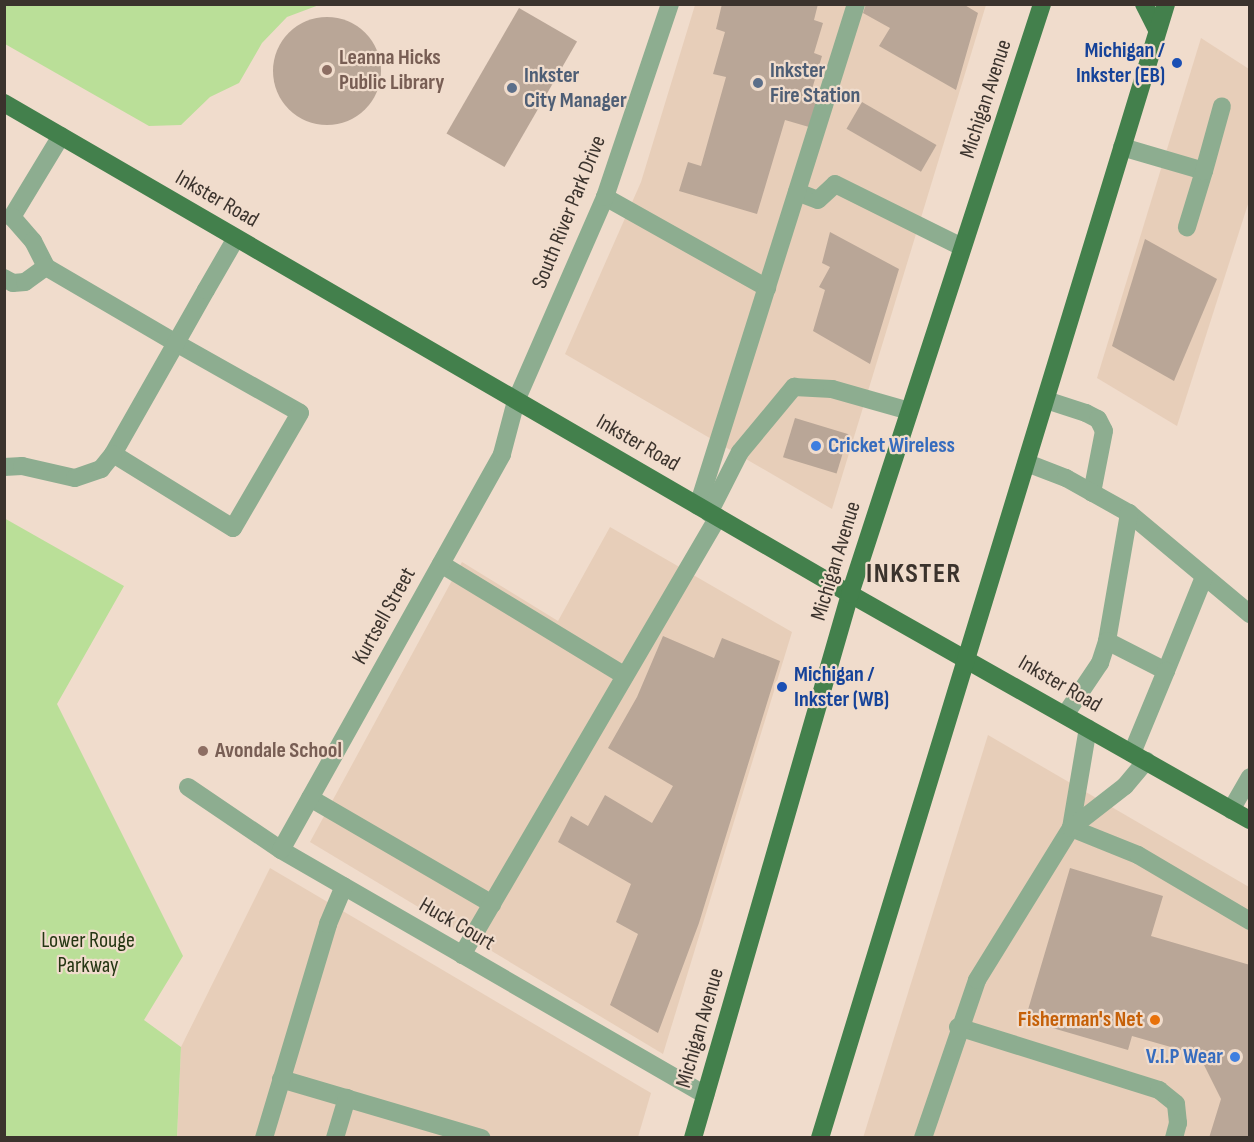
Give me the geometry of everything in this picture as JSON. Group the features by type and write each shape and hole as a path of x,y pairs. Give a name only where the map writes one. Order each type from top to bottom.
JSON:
{"main road":[{"name":"Michigan Avenue","path":"693,1137 850,594 1042,4"},
{"path":"1144,4 1157,30"},
{"path":"820,1137 968,660 1166,4"},
{"name":"Inkster Road","path":"4,103 850,594 1250,820"}],"street":[{"name":"South River Park Drive","path":"516,401 606,197 670,4"},
{"path":"708,512 767,288 856,4"},
{"path":"1187,227 1222,106"},
{"path":"61,136 7,220 33,241 46,267 300,413 234,528 113,454"},
{"path":"1122,147 1204,171"},
{"path":"797,192 818,200 835,184 962,247"},
{"path":"606,197 767,288"},
{"path":"4,467 22,466 75,478 101,469 113,454 236,238"},
{"path":"4,278 13,283 25,282 46,267"},
{"path":"462,955 625,676 740,452 794,387 832,389 909,411"},
{"path":"1046,400 1098,419 1104,431 1092,493"},
{"name":"Kurtsell Street","path":"281,850 502,454 516,401"},
{"path":"1027,463 1129,513 1250,614"},
{"path":"1065,715 1100,663 1107,641 1129,513"},
{"path":"441,564 625,676"},
{"path":"923,1137 958,1027 978,980 1071,828 1125,786 1139,757 1166,671 1204,577"},
{"path":"1107,641 1166,671"},
{"path":"1071,828 1088,728"},
{"path":"1232,810 1250,777"},
{"name":"Huck Court","path":"188,787 281,850 705,1095"},
{"path":"310,798 492,904"},
{"path":"1071,828 1138,855 1250,921"},
{"path":"264,1137 328,924 344,886"},
{"path":"958,1027 1159,1090 1176,1104 1178,1123 1174,1137"},
{"path":"281,1079 481,1137"},
{"path":"335,1137 347,1098"}],"shaded area":[{"path":"695,5 986,5 832,509 565,354 641,182"},
{"path":"1201,38 1249,69 1249,201 1177,426 1097,378"},
{"path":"610,527 792,632 663,1054 310,842 462,562 558,621"},
{"path":"988,735 1249,887 1249,1137 863,1138"},
{"path":"270,868 651,1093 638,1137 177,1138 181,1047"}],"green space":[{"path":"5,4 319,5 287,17 262,43 239,83 210,97 181,125 149,126 5,44"},
{"name":"Lower Rouge Parkway","path":"4,518 124,586 57,704 183,956 144,1020 181,1047 177,1137 5,1137"}],"building":[{"path":"722,4 818,4 814,20 823,23 814,53 822,56 809,99 816,102 809,127 785,120 757,214 679,191 688,162 701,166 726,77 713,74 725,32 716,29"},
{"path":"866,4 963,4 978,13 956,90 879,46 890,28 863,13"},
{"name":"Inkster City Manager","path":"519,8 577,42 505,167 446,134"},
{"name":"Leanna Hicks Public Library","path":"327,17 348,21 365,33 377,50 381,71 377,92 365,109 348,121 327,125 306,121 289,109 277,92 273,71 277,50 289,33 306,21"},
{"path":"862,102 936,145 921,172 846,129"},
{"path":"830,232 899,269 870,364 813,331 825,290 819,287 830,267 822,263"},
{"path":"1145,239 1217,279 1174,381 1112,346"},
{"name":"Cricket Wireless","path":"795,418 849,434 837,474 783,457"},
{"path":"663,636 714,658 722,638 780,661 699,923 658,1033 610,1005 638,934 616,922 631,884 558,842 571,816 588,826 605,795 652,823 673,786 608,748 637,697"},
{"path":"1070,868 1163,896 1151,936 1250,965 1250,1138 1209,1138 1221,1099 1199,1055 1132,1036 1128,1050 1025,1020"}],"place":[{"name":"Michigan / Inkster (EB)","path":"1177,63"},
{"name":"Leanna Hicks Public Library","path":"327,70"},
{"name":"Inkster Fire Station","path":"758,83"},
{"name":"Inkster City Manager","path":"512,88"},
{"name":"Cricket Wireless","path":"816,446"},
{"name":"Michigan / Inkster (WB)","path":"782,687"},
{"name":"Avondale School","path":"203,751"},
{"name":"Fisherman's Net","path":"1155,1020"},
{"name":"V.I.P Wear","path":"1235,1057"}],"district":[{"name":"INKSTER","path":"914,574"}]}
